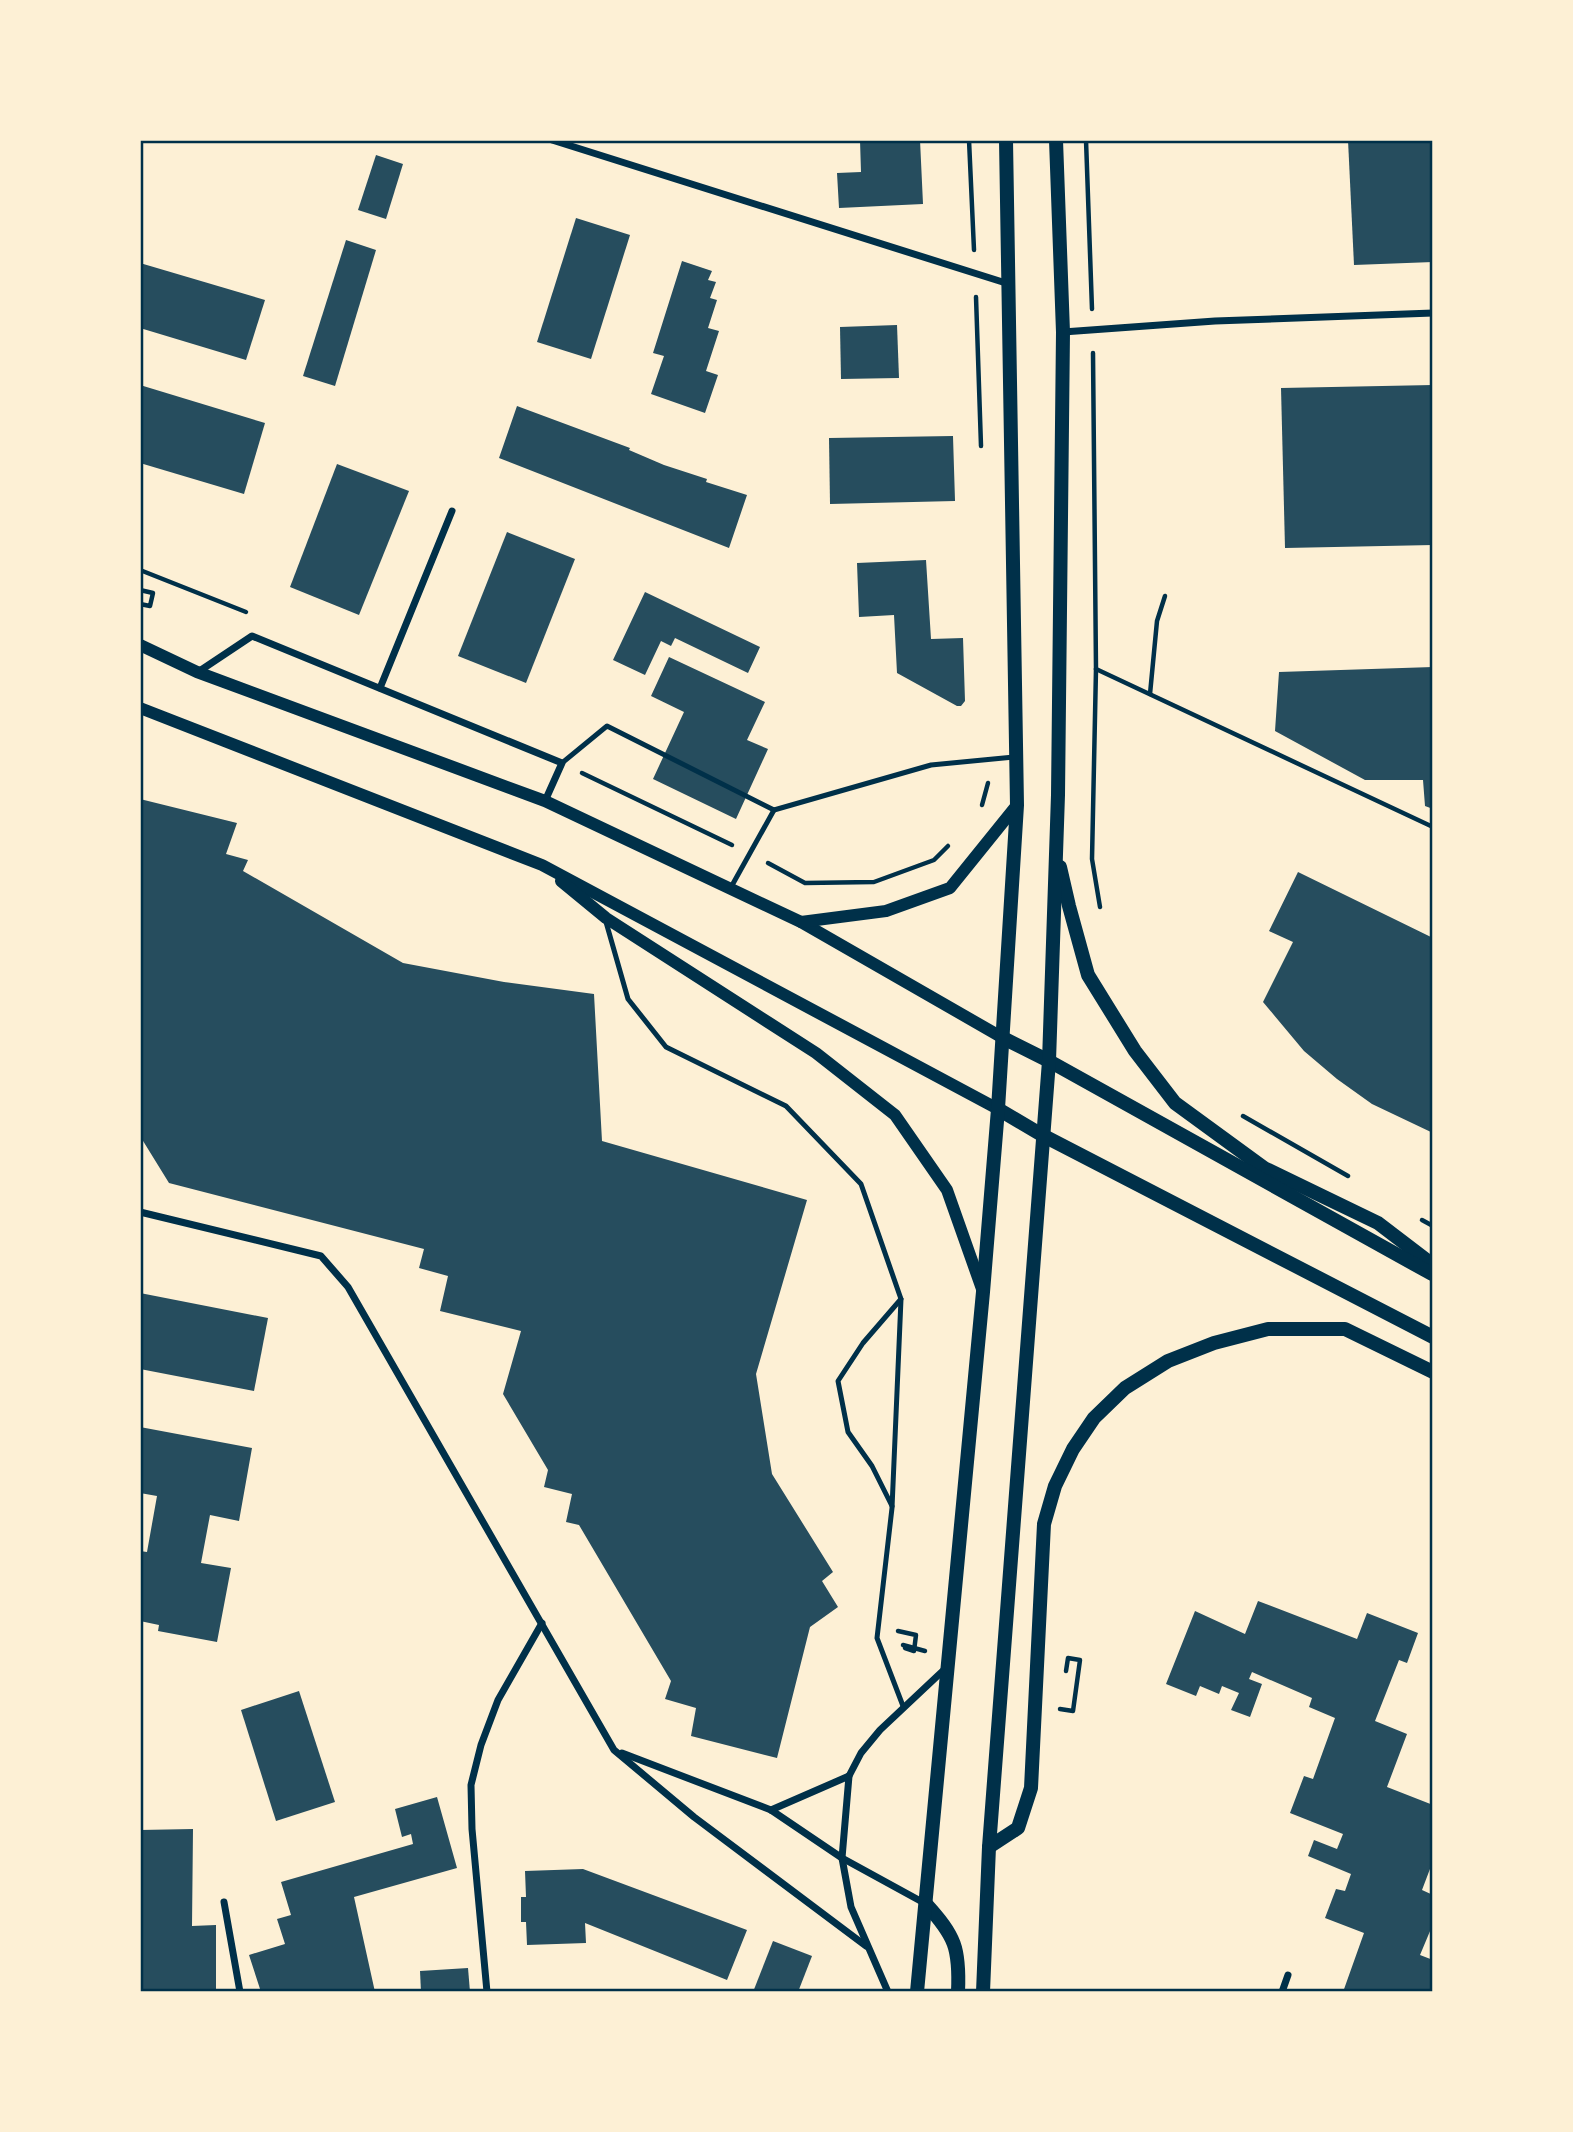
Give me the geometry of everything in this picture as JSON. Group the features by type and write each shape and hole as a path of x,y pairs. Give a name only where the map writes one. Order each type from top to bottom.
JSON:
{"main road":[{"path":"917,1992 950,1665 983,1292 1003,1038 1017,805 1006,140"},
{"path":"983,1992 989,1847 1049,1061 1058,796 1063,332 1056,140"},
{"path":"1055,843 1088,975 1135,1051 1175,1103 1264,1168 1378,1223 1433,1265"},
{"path":"1003,1038 1433,1274"},
{"path":"998,1109 1042,1135 1433,1338"},
{"path":"989,1847 1018,1828 1031,1788 1044,1524 1055,1486 1073,1449 1094,1418 1125,1388 1168,1361 1214,1343 1268,1329 1345,1329 1433,1372"},
{"path":"926,1904 947,1927 956,1945 958,1992"}],"street":[{"path":"552,140 1010,284"},
{"path":"593,140 594,152"},
{"path":"1063,332 1215,321 1433,313"},
{"path":"380,688 452,511"},
{"path":"197,672 253,636 562,764 545,801"},
{"path":"140,645 197,672 545,801 801,922 1003,1038"},
{"path":"140,708 542,865 998,1109"},
{"path":"801,922 886,911 950,888 1017,805"},
{"path":"542,865 606,918 816,1054 895,1115 947,1190 983,1292"},
{"path":"140,1212 321,1256 348,1287 614,1750 694,1817 866,1946"},
{"path":"487,1992 472,1829 471,1785 481,1745 498,1700 542,1623"},
{"path":"888,1992 866,1946 852,1907 842,1858 849,1776 861,1753 903,1706 950,1665"},
{"path":"614,1750 771,1810 842,1858 926,1904"},
{"path":"771,1810 849,1776"},
{"path":"224,1902 240,1992"},
{"path":"1282,1992 1289,1975"}],"lane":[{"path":"562,764 607,726 774,810 931,765 1018,756"},
{"path":"730,889 774,810"},
{"path":"606,918 628,999 666,1047 786,1106 861,1184 901,1299 892,1508 877,1638 903,1706"},
{"path":"892,1508 872,1466 848,1432 838,1381 863,1343 901,1299"}],"path":[{"path":"1086,140 1093,330 1096,669 1092,859 1100,908"},
{"path":"140,590 153,593 150,606 140,604"},
{"path":"1150,694 1157,621 1165,596"},
{"path":"1096,669 1433,827"},
{"path":"1234,1111 1355,1180"},
{"path":"1411,1213 1433,1226"},
{"path":"1065,1679 1068,1658 1080,1660 1073,1711"}],"building":[{"path":"860,140 920,140 923,204 839,208 837,173 861,172"},
{"path":"1348,140 1433,140 1433,262 1354,265"},
{"path":"376,155 403,164 386,219 358,210"},
{"path":"576,218 630,235 591,359 537,342"},
{"path":"346,240 376,250 335,386 303,376"},
{"path":"682,261 712,271 708,280 716,282 710,298 717,300 708,328 719,331 706,371 718,375 705,413 651,394 664,356 653,353"},
{"path":"140,263 265,300 246,360 140,328"},
{"path":"897,325 899,378 841,379 840,327"},
{"path":"140,385 265,423 244,494 140,463"},
{"path":"1433,385 1433,545 1285,548 1281,388"},
{"path":"517,406 630,448 629,450 664,465 707,479 706,482 747,495 729,548 499,458"},
{"path":"953,436 955,501 830,504 829,438"},
{"path":"337,464 409,491 359,615 290,587"},
{"path":"507,532 575,559 526,683 458,656"},
{"path":"926,560 931,639 963,638 965,701 961,706 897,673 894,615 859,617 857,563"},
{"path":"645,592 760,647 748,673 675,638 671,646 661,641 645,675 613,660"},
{"path":"669,657 765,702 747,740 768,749 736,819 653,779 684,712 651,696"},
{"path":"1433,667 1433,809 1425,806 1423,780 1365,780 1275,731 1279,672"},
{"path":"140,799 237,823 226,854 248,860 243,871 403,963 504,982 594,994 602,1141 807,1200 756,1374 772,1474 833,1572 822,1581 838,1607 810,1627 777,1758 691,1736 696,1708 665,1699 671,1681 579,1525 566,1522 572,1494 544,1487 548,1470 503,1394 521,1331 440,1311 448,1276 419,1268 424,1249 169,1183 140,1136"},
{"path":"1298,872 1433,938 1433,1133 1372,1104 1337,1079 1304,1051 1263,1002 1293,942 1269,931"},
{"path":"140,1293 268,1318 254,1391 140,1369"},
{"path":"140,1427 252,1448 239,1521 210,1515 201,1563 231,1568 217,1642 158,1631 159,1625 140,1621 140,1551 147,1552 157,1496 140,1493"},
{"path":"1258,1601 1357,1639 1367,1613 1418,1633 1407,1663 1399,1660 1375,1721 1407,1734 1387,1787 1433,1805 1433,1861 1422,1890 1433,1895 1433,1924 1420,1955 1433,1960 1433,1992 1343,1992 1364,1933 1325,1918 1336,1889 1345,1891 1351,1874 1308,1856 1314,1840 1337,1849 1343,1834 1290,1813 1304,1776 1313,1779 1335,1718 1309,1707 1312,1698 1252,1672 1249,1679 1262,1684 1250,1717 1231,1710 1239,1693 1222,1686 1219,1694 1200,1686 1196,1696 1166,1684 1195,1611 1245,1634"},
{"path":"299,1691 335,1802 276,1821 241,1710"},
{"path":"437,1797 457,1868 354,1897 375,1992 261,1992 249,1955 285,1944 277,1919 291,1915 281,1882 413,1844 411,1834 402,1837 395,1809"},
{"path":"193,1829 192,1926 216,1925 216,1992 140,1992 140,1830"},
{"path":"583,1869 747,1930 727,1980 585,1923 586,1943 527,1945 526,1922 521,1922 521,1897 526,1897 525,1871"},
{"path":"773,1941 812,1956 798,1992 753,1992"},
{"path":"468,1968 470,1992 421,1992 420,1971"}]}
